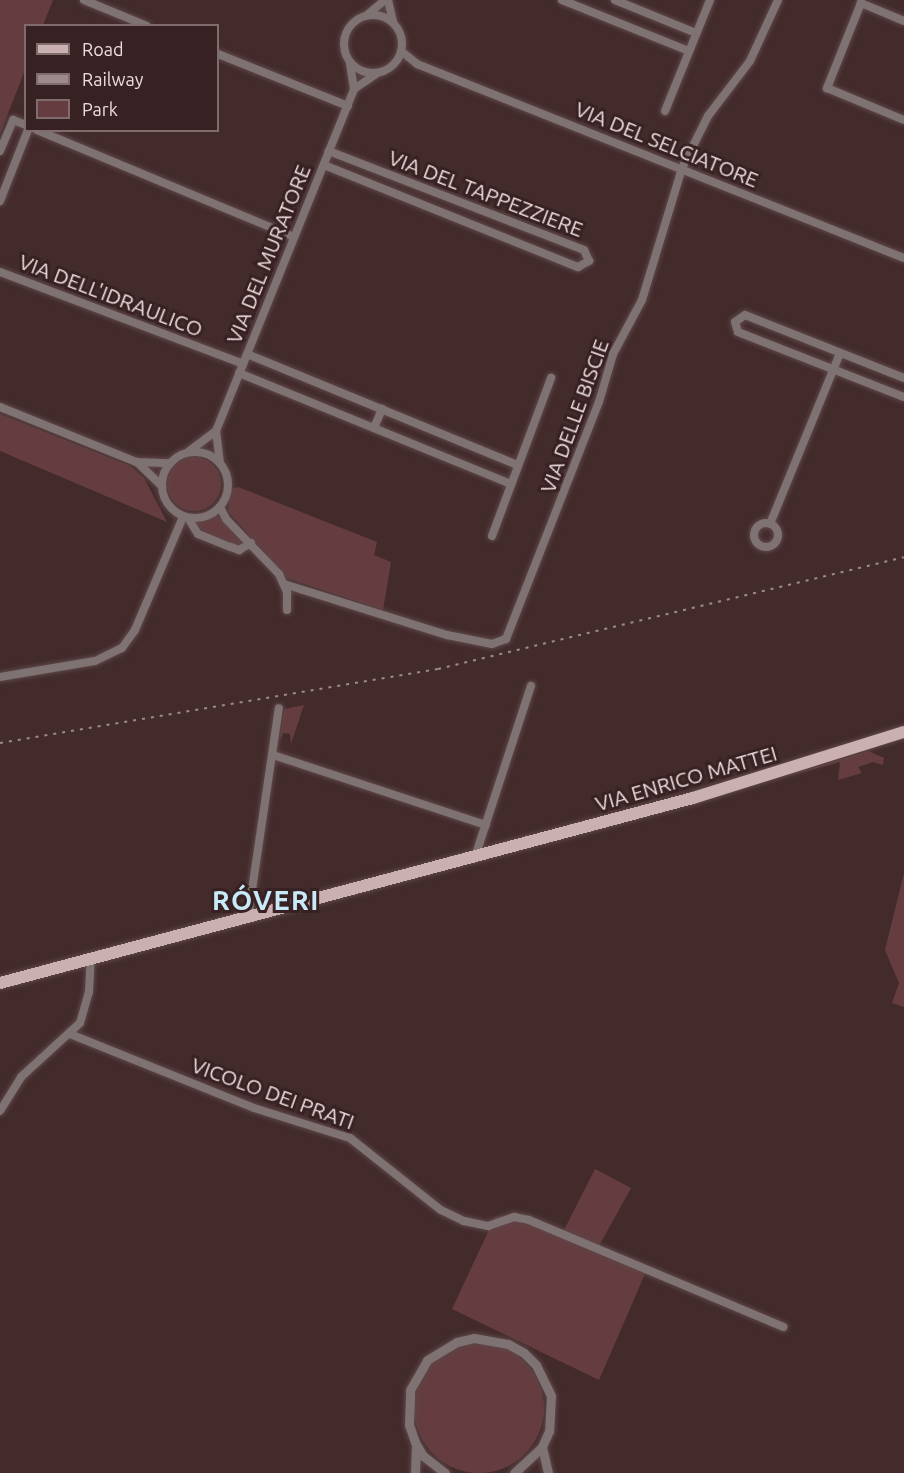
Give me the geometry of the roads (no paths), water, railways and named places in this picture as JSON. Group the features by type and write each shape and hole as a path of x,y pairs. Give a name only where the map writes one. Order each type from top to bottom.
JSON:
{"main road":[{"name":"VIA ENRICO MATTEI","path":"0,983 476,854 693,798 904,732"}],"street":[{"path":"84,0 142,24"},
{"path":"354,89 394,64 401,51 402,41 386,0 366,16 357,20 345,35 345,54 350,63 363,72 378,73"},
{"path":"562,0 689,51"},
{"path":"615,0 696,33"},
{"path":"665,111 710,0"},
{"name":"VIA DELLE BISCIE","path":"284,584 447,635 492,644 506,639 599,402 613,354 642,300 681,168 708,116 750,61 778,0"},
{"path":"904,21 861,3 826,88 904,120"},
{"path":"366,16 376,15 394,24"},
{"name":"VIA DEL SELCIATORE","path":"401,51 417,64 904,258"},
{"path":"219,54 348,106"},
{"name":"VIA DEL MURATORE","path":"220,463 216,431 348,106 354,89 350,63"},
{"name":"VIA DEL SELCIATORE","path":"394,64 417,64"},
{"path":"0,151 13,120 24,125"},
{"path":"0,201 27,132"},
{"path":"42,132 294,237"},
{"name":"VIA DEL TAPPEZZIERE","path":"324,165 578,267 589,261 584,250 329,151"},
{"path":"454,217 460,201"},
{"name":"VIA DELL'IDRAULICO","path":"0,272 243,364"},
{"path":"904,378 745,315 735,322 738,332 904,397"},
{"path":"770,524 840,353"},
{"path":"247,354 518,465"},
{"path":"239,373 511,484"},
{"path":"492,536 551,378"},
{"path":"0,407 136,462 170,463 216,431"},
{"path":"374,428 382,409"},
{"path":"186,517 207,516 220,507 228,485 220,463 205,454 187,453"},
{"path":"136,462 162,486"},
{"path":"170,463 162,486 165,501 186,517 198,534 239,549 251,543"},
{"path":"220,507 284,584 287,610"},
{"path":"0,677 95,661 122,648 135,630 186,517"},
{"path":"476,854 531,686"},
{"path":"248,917 279,708"},
{"path":"273,755 486,825"},
{"path":"0,1112 21,1077 43,1053 70,1034 85,1008 91,957"},
{"name":"VICOLO DEI PRATI","path":"70,1034 254,1108 351,1138 441,1210 464,1221 488,1226 514,1217 530,1220 783,1326"},
{"path":"414,1473 418,1461 407,1408 417,1374 441,1349 474,1338 492,1339 516,1348 536,1365 545,1380 552,1414 542,1447 548,1473"},
{"path":"415,1442 423,1456 445,1473"},
{"path":"514,1473 542,1447"}],"railway":[{"path":"0,743 438,669 904,557"}],"district":[{"name":"RÓVERI","path":"266,901"}]}
